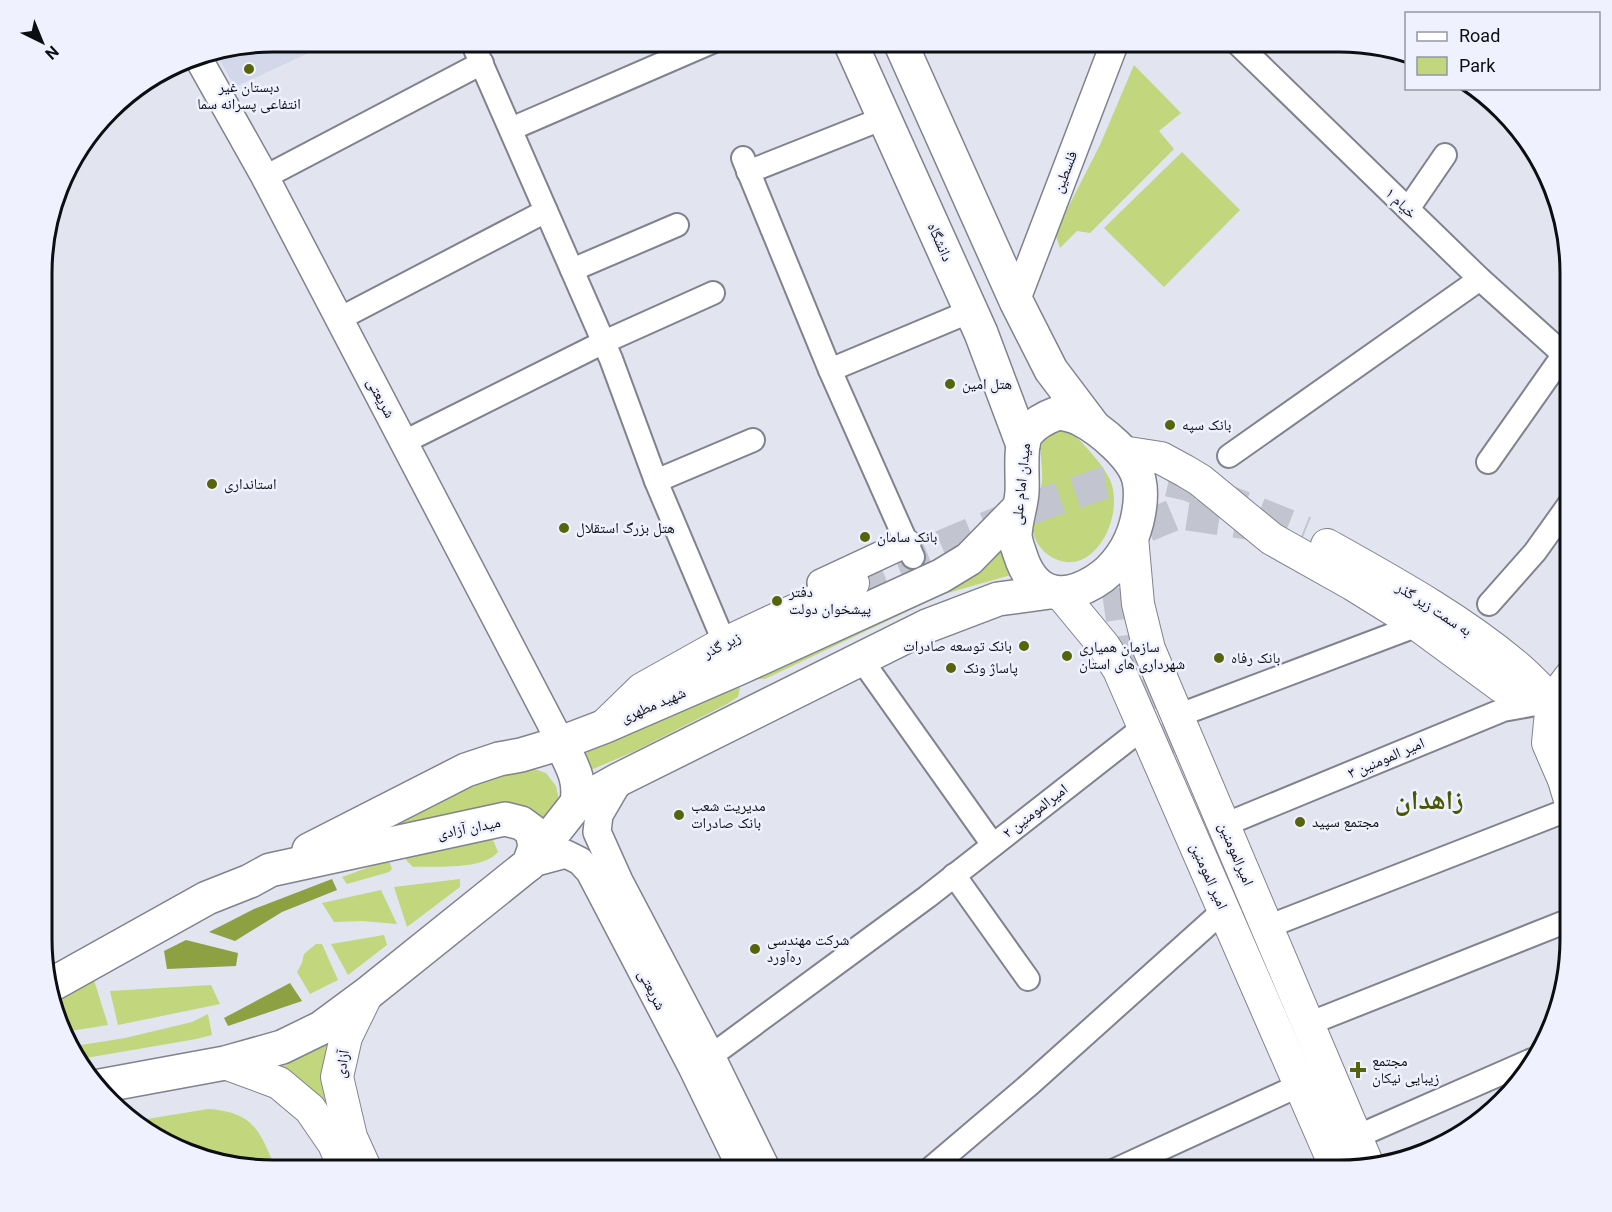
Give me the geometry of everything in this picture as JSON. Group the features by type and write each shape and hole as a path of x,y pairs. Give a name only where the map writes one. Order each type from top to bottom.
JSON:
{"main road":[{"name":"دانشگاه","path":"854,52 971,311 1023,446"},
{"path":"904,52 1016,302 1051,370 1095,429"},
{"name":"میدان امام علی","path":"1058,413 1078,418 1095,429 1122,452 1135,469 1139,480 1140,501 1132,537 1123,555 1104,576 1075,591 1055,593 1040,588 1032,578 1023,564 1015,538 1022,494 1023,446 1027,434 1041,421 1058,413"},
{"path":"1122,452 1161,458 1200,480 1272,539 1352,584 1418,625 1501,686 1560,695"},
{"name":"شهید مطهری","path":"270,870 466,770 561,743 603,727 941,576 969,559 1018,509"},
{"name":"به سمت زیر گذر","path":"1305,532 1465,628 1560,693"},
{"name":"امیرالمومنین","path":"1132,537 1141,625 1149,649 1362,1150"},
{"name":"زیر گذر","path":"603,727 642,689 717,647 854,583"},
{"path":"108,1085 225,1063 282,1047 321,1028 368,994 529,864 577,803 620,779 927,626 998,598 1055,593"},
{"name":"امیر المومنین","path":"1055,593 1104,645 1119,670 1333,1160"},
{"path":"739,668 759,710"},
{"path":"1560,708 1548,743 1560,771"},
{"path":"561,743 576,774 579,788 577,803"},
{"path":"1195,810 1281,1019 1295,1072"},
{"name":"میدان آزادی","path":"57,982 207,898 250,881 270,870 505,819 521,823 532,831 535,847 529,864"},
{"name":"آزادی","path":"361,1160 351,1137 337,1077 346,1037 368,994"},
{"path":"225,1063 279,1083 310,1109 334,1143 341,1160"}],"street":[{"path":"477,52 604,342 656,481 719,630 910,550 830,370 746,165 884,118"},
{"path":"511,129 689,52"},
{"name":"فلسطین","path":"1016,302 1111,52"},
{"name":"خیام ۱","path":"1246,52 1480,279 1560,351"},
{"path":"265,177 482,63"},
{"name":"شریعتی","path":"201,65 265,177 561,743"},
{"path":"1408,209 1444,155"},
{"path":"339,319 546,212"},
{"path":"572,270 677,225"},
{"path":"1229,456 1480,279"},
{"path":"404,442 604,342 713,293"},
{"path":"830,370 971,311"},
{"path":"1488,462 1560,366"},
{"path":"656,481 753,440"},
{"path":"1489,604 1535,552 1560,517"},
{"path":"1177,716 1418,625"},
{"path":"861,659 993,845"},
{"name":"امیر المومنین ۳","path":"1224,825 1503,710 1560,697"},
{"name":"امیرالمومنین ۲","path":"701,1062 927,897 1144,727"},
{"path":"620,779 599,815 597,832 701,1062 761,1160"},
{"path":"1267,927 1560,813"},
{"name":"شریعتی","path":"529,864 566,854 580,861 590,872 701,1062 738,1160"},
{"path":"954,875 1028,979"},
{"path":"941,1160 1030,1084 1224,910"},
{"path":"1308,1024 1560,924"},
{"path":"1362,1150 1518,1067"},
{"path":"1133,1160 1295,1072"}],"shaded area":[{"name":"دبستان غیر انتفاعی پسرانه سما","path":"311,52 235,87 219,60 245,54"},
{"path":"332,879 337,890 282,912 235,941 209,932 254,909"},
{"path":"186,940 238,953 236,966 167,969 164,951"},
{"path":"290,983 302,1001 228,1026 224,1018"}],"green space":[{"path":"1134,65 1181,113 1159,131 1174,149 1090,233 1077,231 1060,248 1055,233 1100,145"},
{"path":"1182,152 1240,210 1164,287 1104,228"},
{"path":"1067,427 1104,469 1113,491 1114,508 1110,525 1102,541 1092,553 1078,561 1063,562 1042,550 1035,538 1033,525 1042,482 1041,436"},
{"path":"1001,538 1011,575 944,594 765,679 759,679 756,675"},
{"path":"736,683 740,688 738,697 727,704 635,751 593,769 586,768 581,753 587,749"},
{"path":"529,767 546,773 556,786 559,800 553,812 541,821 341,847 463,785"},
{"path":"486,838 493,840 498,852 482,862 458,866 413,867 406,860 407,854"},
{"path":"383,862 390,863 392,869 389,872 347,884 342,877"},
{"path":"460,879 460,887 407,927 394,887"},
{"path":"381,890 397,924 362,921 334,922 322,903"},
{"path":"384,935 387,945 348,975 331,944"},
{"path":"316,944 322,944 338,980 310,994 297,972 304,954"},
{"path":"94,980 108,1025 73,1031 61,997"},
{"path":"211,985 220,1004 118,1025 110,991"},
{"path":"208,1014 212,1035 88,1058 80,1045 125,1038 192,1022"},
{"path":"334,1036 336,1127 263,1068"},
{"path":"208,1109 236,1114 246,1119 260,1134 272,1160 245,1158 203,1148 176,1137 147,1119"}],"tunnel":[{"path":"853,583 1048,502 1104,483 1148,476 1188,485 1305,532"},
{"path":"1172,754 1125,641 1118,592 1128,557 1147,526 1178,513 1257,525"}],"place":[{"name":"دبستان غیر انتفاعی پسرانه سما","path":"249,69"},
{"name":"هتل امین","path":"950,384"},
{"name":"بانک سپه","path":"1170,425"},
{"name":"استانداری","path":"212,484"},
{"name":"هتل بزرگ استقلال","path":"564,528"},
{"name":"بانک سامان","path":"865,537"},
{"name":"دفتر پیشخوان دولت","path":"777,601"},
{"name":"بانک توسعه صادرات","path":"1024,646"},
{"name":"سازمان همیاری شهرداری های استان","path":"1067,656"},
{"name":"بانک رفاه","path":"1219,658"},
{"name":"پاساژ ونک","path":"951,668"},
{"name":"مدیریت شعب بانک صادرات","path":"679,815"},
{"name":"مجتمع سپید","path":"1300,822"},
{"name":"شرکت مهندسی ره‌آورد","path":"755,949"},
{"name":"مجتمع زیبایی نیکان","path":"1358,1070"}],"district":[{"name":"زاهدان","path":"1429,800"}]}
